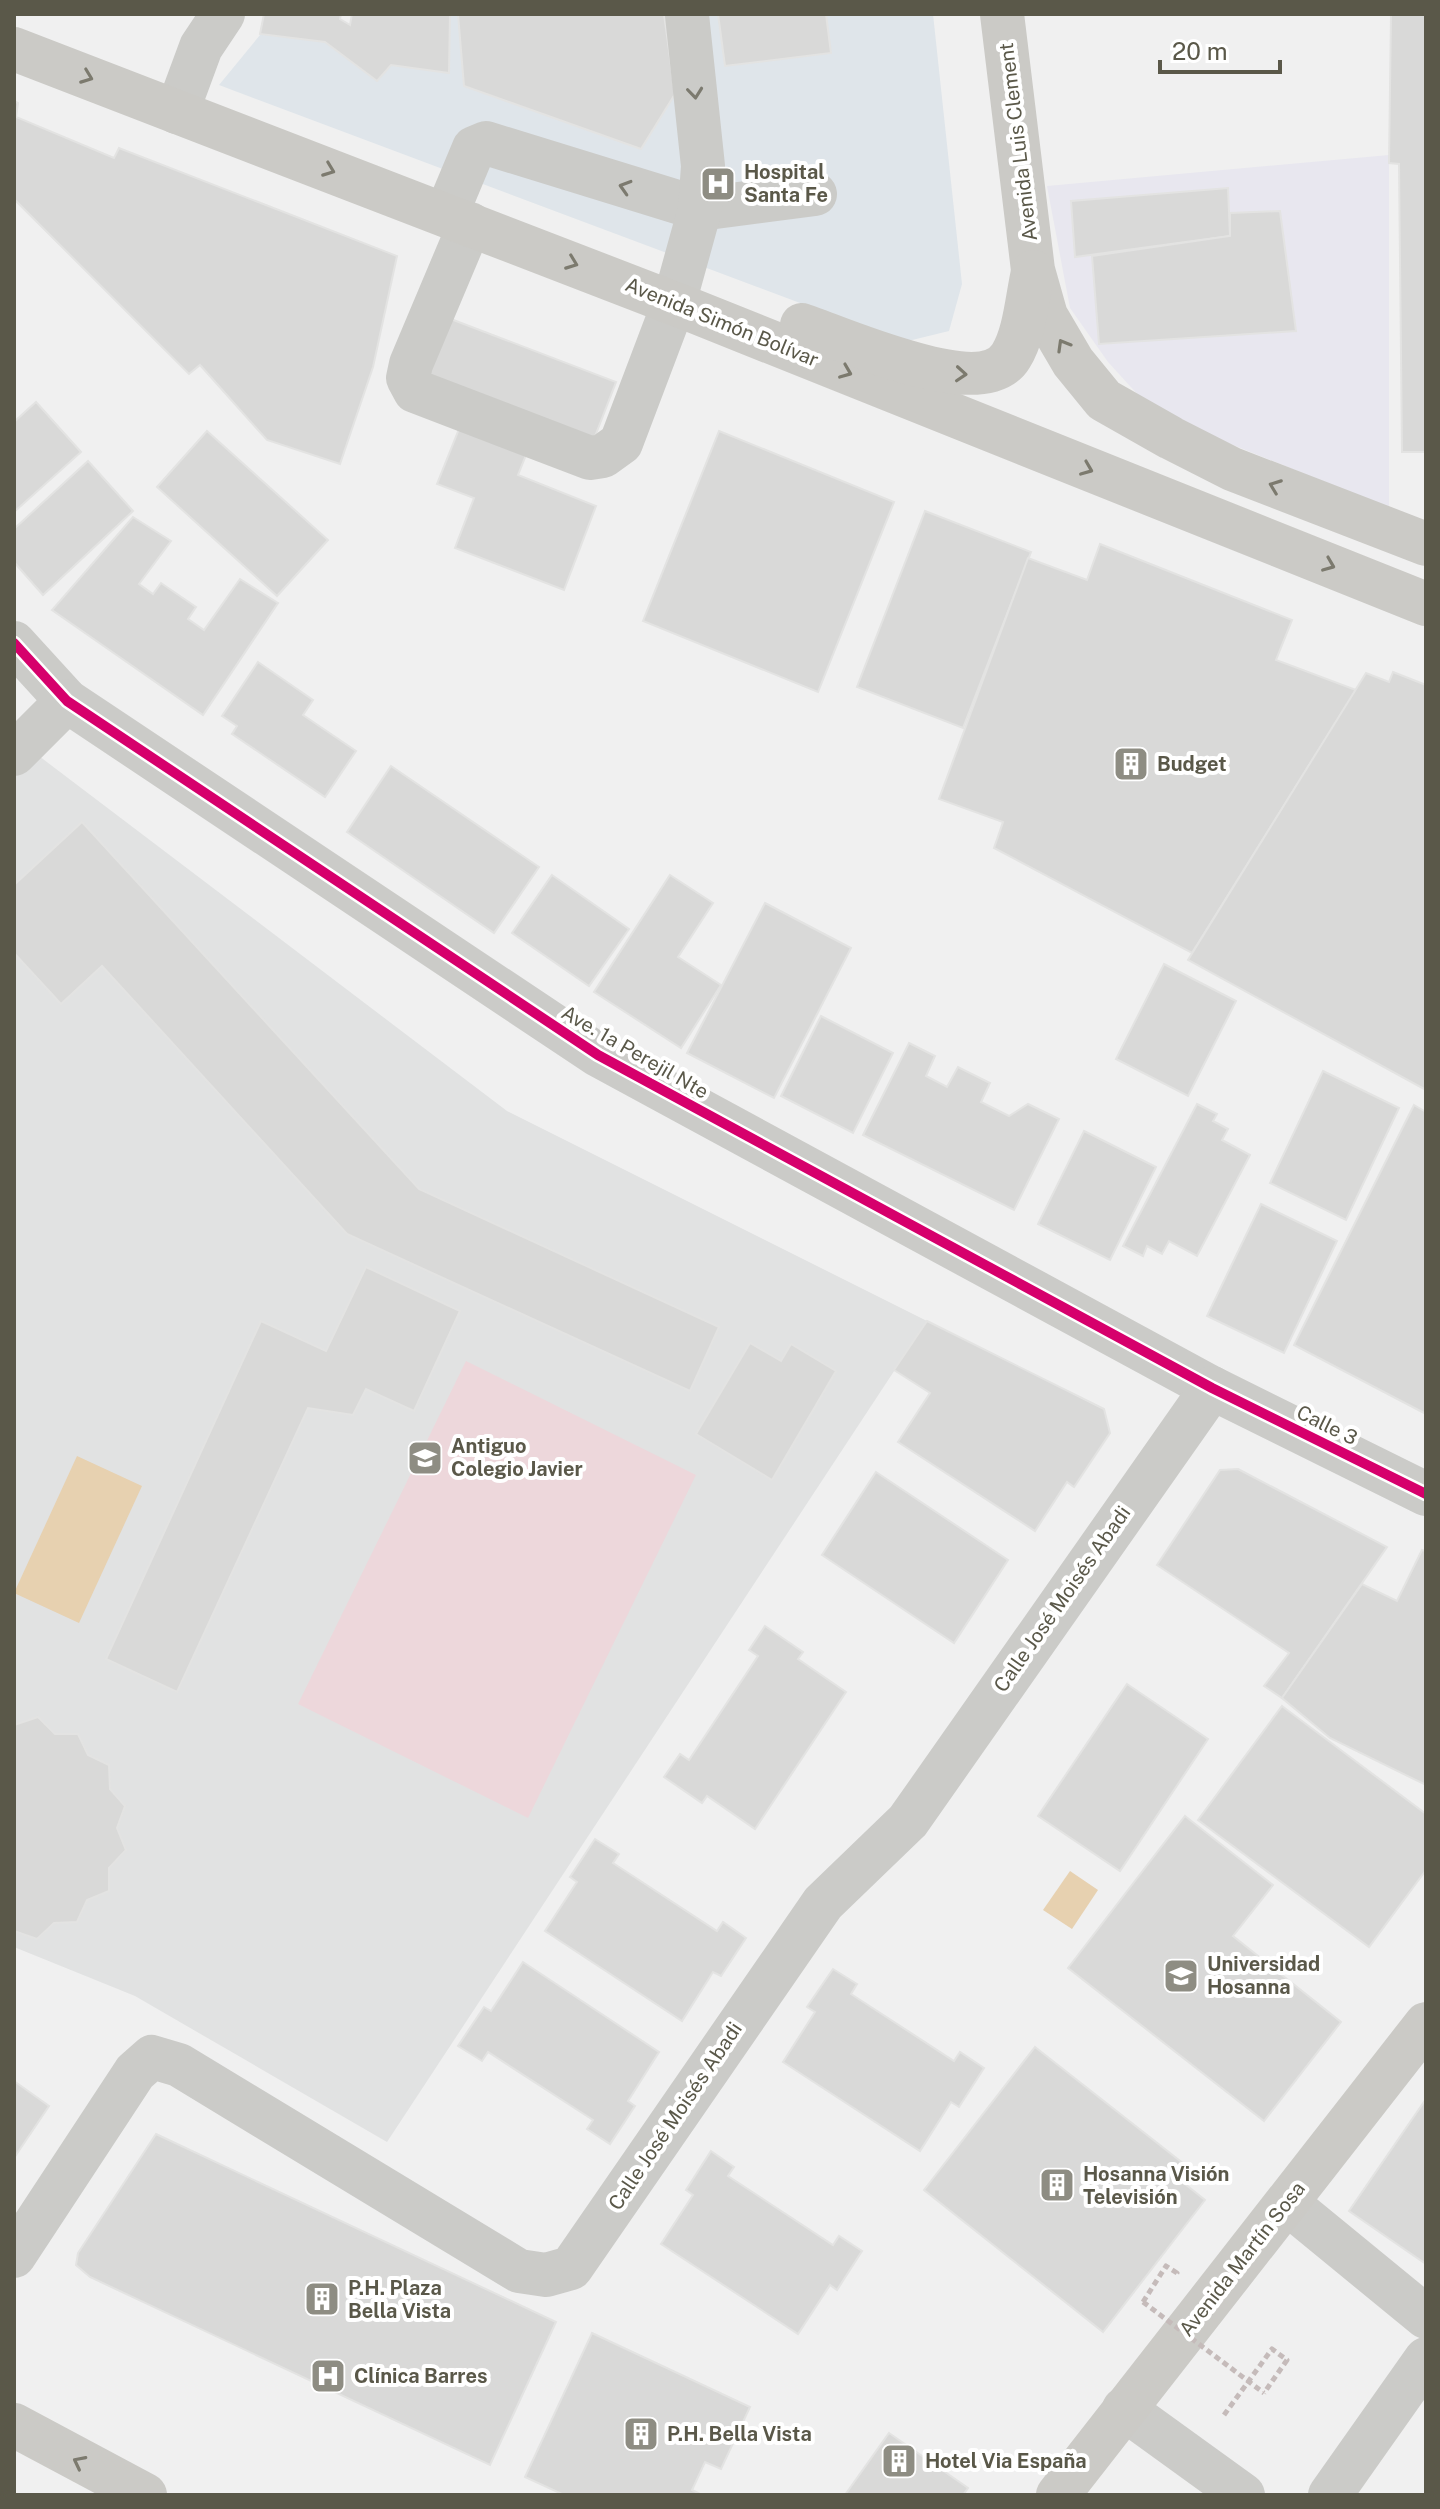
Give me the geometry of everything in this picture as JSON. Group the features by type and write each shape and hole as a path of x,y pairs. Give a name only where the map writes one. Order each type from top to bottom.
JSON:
{"main road":[{"name":"Avenida Luis Clement","path":"1002,14 1033,270"},
{"name":"Avenida Simón Bolívar","path":"14,49 685,307 1426,604"},
{"path":"685,307 788,320 950,374 988,374 1002,367 1012,356 1033,270"},
{"path":"1033,270 1046,316 1073,362 1104,400 1232,469 1426,544"},
{"name":"Avenida Martín Sosa","path":"1058,2495 1426,2024"},
{"path":"14,2425 145,2495"}],"street":[{"path":"177,112 201,47 223,14"},
{"path":"687,15 703,166 700,209 685,307 621,443 603,456 590,458 415,391 408,378 411,364 458,219 474,148 486,143 700,209 815,194"},
{"path":"14,643 67,701 14,754"},
{"name":"Ave. 1a Perejil Nte","path":"67,701 598,1055 1212,1388"},
{"name":"Calle 3","path":"1212,1388 1426,1494"},
{"name":"Calle José Moisés Abadi","path":"14,2256 135,2072 152,2057 179,2065 519,2271 546,2275 571,2268 830,1894 908,1821 1212,1388"},
{"path":"1287,2203 1426,2317"},
{"path":"1330,2495 1426,2359"},
{"path":"1124,2409 1243,2495"}],"path":[{"path":"1169,2286 1177,2273 1166,2266 1143,2302 1264,2393 1287,2360 1272,2349 1224,2415"},
{"path":"1152,2312 1160,2299"}],"shaded area":[{"name":"Hospital Santa Fe","path":"264,14 341,14 340,19 350,25 352,14 933,14 962,284 949,331 904,342 219,85 260,35"},
{"path":"1389,155 1389,508 1184,425 1150,408 1108,362 1070,308 1047,186"},
{"name":"Antiguo Colegio Javier","path":"35,753 507,1111 927,1321 387,2142 135,1996 14,1947 14,773"},
{"path":"466,1361 696,1475 528,1818 298,1704"},
{"path":"77,1456 142,1486 79,1623 14,1593"},
{"path":"1070,1871 1098,1890 1072,1929 1043,1910"}],"building":[{"path":"264,14 341,14 340,19 350,25 352,14 450,14 449,73 391,65 377,81 325,42 260,34"},
{"path":"458,14 664,14 675,94 641,149 464,86"},
{"path":"718,14 826,14 831,53 725,66"},
{"path":"1391,14 1426,14 1426,452 1402,452 1399,164 1389,163"},
{"path":"14,101 18,103 16,117 114,158 119,148 397,256 373,367 340,464 267,440 200,365 189,374 14,199"},
{"path":"1228,188 1230,236 1075,257 1071,201"},
{"path":"1280,211 1296,331 1099,344 1092,256 1230,236 1230,213"},
{"path":"443,316 616,382 594,439 422,374"},
{"path":"36,402 81,452 14,512 14,422"},
{"path":"461,424 528,450 518,475 596,506 564,590 455,548 474,498 437,484"},
{"path":"207,431 328,540 277,596 157,487"},
{"path":"719,431 894,502 818,692 643,621"},
{"path":"88,461 133,511 43,595 14,562 14,529"},
{"path":"925,511 1031,552 963,728 857,687"},
{"path":"133,517 171,541 139,584 153,594 161,583 196,607 188,619 204,630 240,579 278,603 203,715 52,610"},
{"name":"Budget","path":"1100,544 1292,620 1276,660 1356,690 1192,953 994,848 1003,822 939,799 1028,558 1087,580"},
{"path":"258,662 313,700 303,715 356,751 325,797 232,734 237,726 222,716"},
{"path":"1393,672 1426,685 1426,1090 1188,960 1366,673 1389,682"},
{"path":"391,766 539,867 494,933 347,832"},
{"path":"82,822 419,1189 719,1327 690,1391 347,1234 102,966 61,1004 14,953 14,885"},
{"path":"552,875 629,929 589,986 512,933"},
{"path":"670,875 713,903 678,957 721,985 681,1048 594,992"},
{"path":"765,903 851,948 774,1098 687,1053"},
{"path":"1164,964 1236,1001 1188,1096 1116,1059"},
{"path":"821,1016 893,1053 853,1133 781,1096"},
{"path":"909,1043 935,1056 926,1076 947,1087 958,1067 990,1083 981,1102 1009,1116 1028,1104 1059,1119 1014,1210 863,1135"},
{"path":"1323,1071 1399,1108 1346,1220 1270,1183"},
{"path":"1197,1104 1217,1114 1213,1121 1228,1129 1222,1140 1250,1155 1197,1256 1169,1241 1162,1254 1147,1246 1143,1256 1123,1246"},
{"path":"1414,1105 1426,1112 1426,1414 1294,1345"},
{"path":"1084,1131 1156,1167 1110,1260 1038,1224"},
{"path":"1261,1204 1337,1241 1284,1353 1207,1316"},
{"path":"366,1267 460,1311 414,1411 366,1389 353,1415 308,1408 177,1692 106,1659 261,1321 326,1351"},
{"path":"927,1321 1104,1409 1110,1433 1074,1487 1067,1482 1035,1531 898,1442 930,1393 894,1370"},
{"path":"750,1343 781,1361 791,1344 836,1371 772,1480 696,1434"},
{"path":"1238,1469 1387,1547 1282,1698 1264,1686 1289,1653 1157,1565 1220,1470"},
{"path":"876,1472 1008,1560 954,1643 822,1555"},
{"path":"1422,1550 1426,1551 1426,1785 1330,1738 1282,1698 1362,1584 1397,1601"},
{"path":"765,1626 803,1652 798,1659 846,1692 755,1829 707,1796 702,1803 664,1777 680,1754 689,1760 758,1656 749,1650"},
{"path":"1127,1684 1208,1739 1120,1871 1038,1816"},
{"path":"1282,1706 1426,1814 1426,1870 1369,1947 1198,1820"},
{"path":"38,1717 55,1734 78,1734 88,1755 109,1765 110,1789 125,1806 117,1828 126,1850 109,1868 109,1891 87,1900 77,1922 54,1923 37,1939 14,1931 14,1725"},
{"name":"Universidad Hosanna","path":"1185,1816 1273,1885 1233,1936 1341,2022 1264,2121 1068,1968"},
{"path":"595,1839 619,1854 613,1863 717,1931 723,1922 746,1938 721,1976 713,1972 682,2021 545,1931 577,1882 570,1877"},
{"path":"523,1962 659,2052 628,2101 635,2106 610,2144 587,2129 593,2120 488,2052 482,2061 458,2046 484,2007 491,2011"},
{"path":"833,1969 857,1984 851,1994 954,2061 960,2052 984,2068 959,2107 951,2102 920,2151 783,2062 815,2012 807,2007"},
{"name":"Hosanna Visión Televisión","path":"1035,2047 1189,2168 1180,2180 1205,2200 1103,2332 924,2190"},
{"path":"14,2081 49,2106 14,2158"},
{"path":"1426,2099 1426,2264 1349,2211"},
{"name":"P.H. Plaza Bella Vista","path":"156,2134 556,2322 490,2465 90,2277 76,2265 78,2253"},
{"path":"711,2151 734,2167 728,2176 833,2245 839,2236 862,2251 837,2290 830,2285 798,2334 661,2244 693,2195 686,2190"},
{"name":"P.H. Bella Vista","path":"592,2333 750,2407 721,2469 705,2462 692,2490 702,2495 564,2495 525,2477"},
{"name":"Hotel Via España","path":"889,2433 968,2488 963,2495 845,2495"}],"cycle path":[{"path":"14,643 67,701 598,1055 1212,1388 1426,1494"}],"place":[{"name":"Hospital Santa Fe","path":"718,184"},
{"name":"Budget","path":"1131,764"},
{"name":"Antiguo Colegio Javier","path":"425,1458"},
{"name":"Universidad Hosanna","path":"1181,1976"},
{"name":"Hosanna Visión Televisión","path":"1057,2185"},
{"name":"P.H. Plaza Bella Vista","path":"322,2299"},
{"name":"Clínica Barres","path":"328,2376"},
{"name":"P.H. Bella Vista","path":"641,2434"},
{"name":"Hotel Via España","path":"899,2461"}]}
